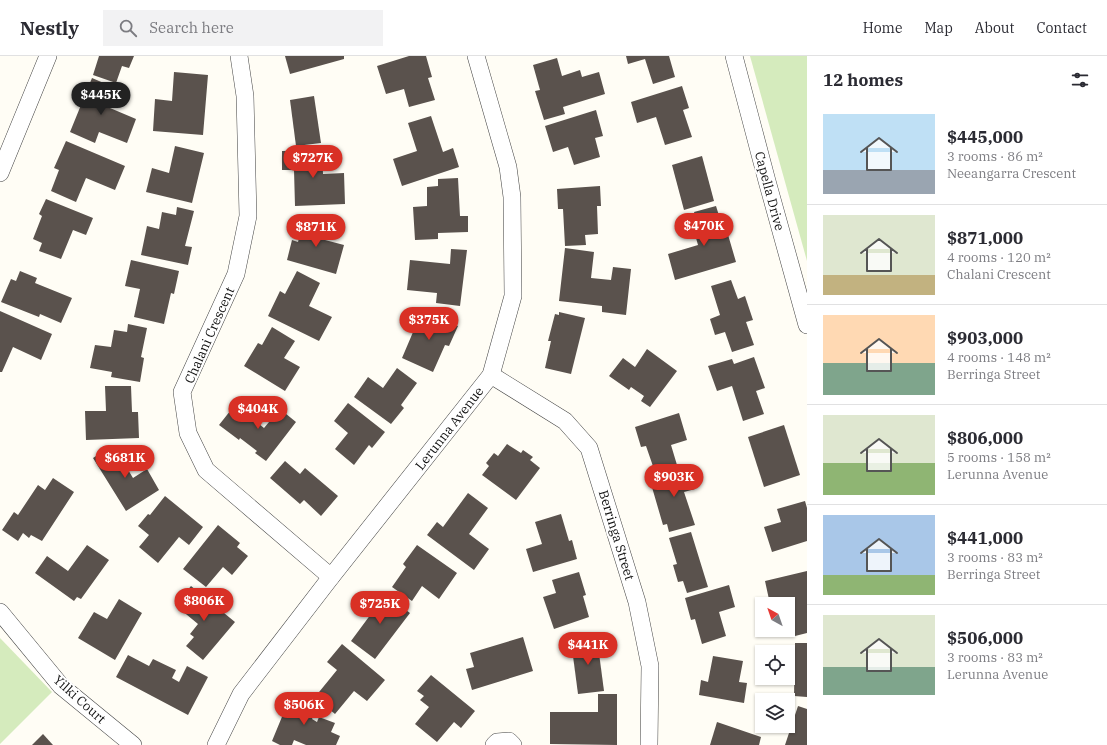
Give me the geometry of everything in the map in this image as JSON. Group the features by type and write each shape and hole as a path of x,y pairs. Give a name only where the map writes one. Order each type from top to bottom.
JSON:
{"street":[{"path":"0,173 48,56"},
{"name":"Chalani Crescent","path":"239,56 245,96 248,216 236,274 182,392 188,433 206,470 331,577"},
{"name":"Lerunna Avenue","path":"216,745 241,694 331,577 491,375 513,296 512,197 508,167 476,56"},
{"name":"Capella Drive","path":"734,56 807,325"},
{"name":"Berringa Street","path":"491,375 564,421 589,448 637,602 642,623 650,666 649,745"},
{"name":"Yilki Court","path":"0,612 61,686 133,745"},
{"path":"494,745 497,742 509,741 513,745"}],"green space":[{"path":"750,56 807,56 807,261"},
{"path":"0,638 52,692 0,744"}],"building":[{"path":"99,56 134,56 129,68 122,66 116,83 93,75"},
{"path":"285,56 344,56 344,59 290,74"},
{"path":"409,56 426,56 432,77 428,78 435,100 409,107 404,89 386,94 377,66"},
{"path":"626,56 669,56 675,77 653,84 645,59 628,64"},
{"path":"557,58 562,76 580,70 582,77 599,72 605,94 563,107 565,114 544,120 535,91 540,90 533,65"},
{"path":"174,72 208,75 203,135 153,131 155,99 172,101"},
{"path":"92,78 113,87 107,100 112,102 110,108 136,119 127,143 99,132 95,143 70,132"},
{"path":"682,86 689,108 683,110 692,137 665,145 656,117 637,123 631,102"},
{"path":"314,96 321,143 296,146 290,100"},
{"path":"596,110 603,136 595,138 600,157 574,165 568,147 553,152 545,126"},
{"path":"431,116 443,152 453,148 459,167 402,186 393,159 417,151 408,123"},
{"path":"66,141 125,166 115,190 86,178 76,202 51,191 59,170 54,168"},
{"path":"175,146 204,153 192,203 146,192 152,168 169,173"},
{"path":"322,150 323,174 344,173 345,204 295,206 294,170 282,170 282,151"},
{"path":"702,156 714,201 684,210 672,165"},
{"path":"458,178 460,216 468,216 468,232 438,233 438,239 415,240 413,207 427,206 427,187 438,186 438,179"},
{"path":"600,186 601,206 597,206 598,234 585,235 586,245 565,246 563,209 558,209 557,189"},
{"path":"46,199 93,218 86,235 73,230 61,259 39,251 42,243 33,239 42,216 39,214"},
{"path":"716,206 721,222 724,221 736,262 675,280 668,254 698,245 694,231 699,230 694,212"},
{"path":"177,207 194,211 185,246 192,247 188,265 141,255 147,226 159,229 162,212 176,215"},
{"path":"304,219 329,226 325,240 344,245 336,274 287,260 292,240 298,242"},
{"path":"565,248 594,252 591,278 611,280 613,267 631,269 626,315 602,312 602,306 559,301"},
{"path":"451,249 467,250 460,306 436,303 437,293 407,290 410,260 450,264"},
{"path":"131,260 179,271 174,294 171,293 164,324 134,317 140,289 125,286"},
{"path":"20,271 37,278 35,283 72,298 61,323 40,314 39,317 1,302 11,279 16,281"},
{"path":"297,271 320,283 309,306 332,317 319,341 268,316 280,291 285,294"},
{"path":"731,280 738,299 745,296 753,320 746,322 754,345 732,352 725,332 715,335 710,319 720,315 711,286"},
{"path":"0,311 52,334 41,360 13,347 2,372 0,372"},
{"path":"422,311 458,326 449,346 445,345 433,372 402,358"},
{"path":"559,312 585,318 571,374 545,368 551,341 548,341 555,314 559,315"},
{"path":"128,324 147,328 141,357 144,358 140,382 111,377 112,372 90,368 95,345 111,347 114,330 127,332"},
{"path":"272,327 295,341 284,358 300,367 285,391 244,366 258,343 262,345"},
{"path":"647,349 677,371 650,407 641,401 644,396 631,387 629,390 609,376 623,358 635,367"},
{"path":"754,357 765,388 756,391 764,414 743,421 732,386 717,391 708,366 732,359 734,364"},
{"path":"397,368 417,383 401,405 404,408 391,424 354,397 368,377 383,388"},
{"path":"105,386 131,386 132,412 138,412 139,438 86,440 85,411 106,411"},
{"path":"238,401 252,412 249,416 264,428 280,409 296,422 266,461 255,453 257,451 219,425"},
{"path":"348,403 385,432 372,448 369,445 354,465 335,449 348,433 334,421"},
{"path":"679,413 687,440 671,445 677,465 655,472 646,446 641,447 635,427"},
{"path":"784,425 800,475 764,487 748,437"},
{"path":"507,444 521,453 523,450 533,457 530,460 540,468 516,500 482,475 489,466 486,463 494,453 498,456"},
{"path":"113,445 133,478 147,469 159,490 126,511 93,458"},
{"path":"285,461 300,474 305,468 338,496 321,516 304,500 300,504 270,478"},
{"path":"688,466 695,489 684,492 695,525 669,532 667,524 663,525 649,477"},
{"path":"53,478 74,492 42,541 31,535 29,538 23,533 18,541 2,530 14,512 18,515 38,485 45,490"},
{"path":"468,493 488,508 469,534 489,549 474,570 427,535 437,522 443,527"},
{"path":"165,496 203,527 189,545 179,537 158,563 139,547 149,535 138,526 148,514 150,515"},
{"path":"805,501 807,508 807,541 772,552 764,527 781,522 777,509"},
{"path":"561,514 569,541 572,540 577,559 533,572 526,549 542,544 535,522"},
{"path":"218,525 240,543 237,547 248,556 232,575 223,567 206,587 183,569"},
{"path":"691,532 708,587 687,593 683,581 678,582 673,565 677,564 669,538"},
{"path":"87,545 109,560 81,599 77,597 74,601 35,573 47,556 68,571"},
{"path":"417,545 457,573 439,599 422,586 412,601 392,587 406,567 403,564"},
{"path":"807,571 807,633 795,636 795,597 768,597 765,581"},
{"path":"579,572 586,595 583,596 589,617 554,629 543,597 556,593 552,580"},
{"path":"729,585 735,607 719,612 726,636 702,644 695,619 691,620 685,598"},
{"path":"191,586 235,622 203,660 186,646 194,637 190,634 198,624 175,605"},
{"path":"380,591 410,613 375,659 351,641 371,614 366,610"},
{"path":"119,599 142,613 115,660 78,638 94,612 107,619"},
{"path":"523,637 533,671 472,690 466,669 474,667 470,653"},
{"path":"597,638 604,691 578,694 571,641"},
{"path":"795,643 807,643 807,697 795,696 794,693"},
{"path":"342,644 385,680 367,701 354,691 335,714 315,697 337,670 327,662"},
{"path":"128,655 149,666 153,659 176,670 172,678 179,682 187,666 208,677 188,715 116,677"},
{"path":"713,656 743,661 739,682 747,683 744,703 699,695 701,680 708,682"},
{"path":"431,675 475,711 461,728 454,722 437,742 415,724 429,707 420,700 424,696 417,691"},
{"path":"598,694 617,694 617,745 550,744 550,712 598,712"},
{"path":"291,695 318,706 312,719 317,722 319,717 335,723 331,732 340,736 336,745 306,745 294,740 292,745 280,745 272,741"},
{"path":"798,706 807,709 807,745 785,745 789,733 795,733 795,715"},
{"path":"717,722 761,737 759,745 710,745"},
{"path":"43,734 53,745 32,745"}]}
